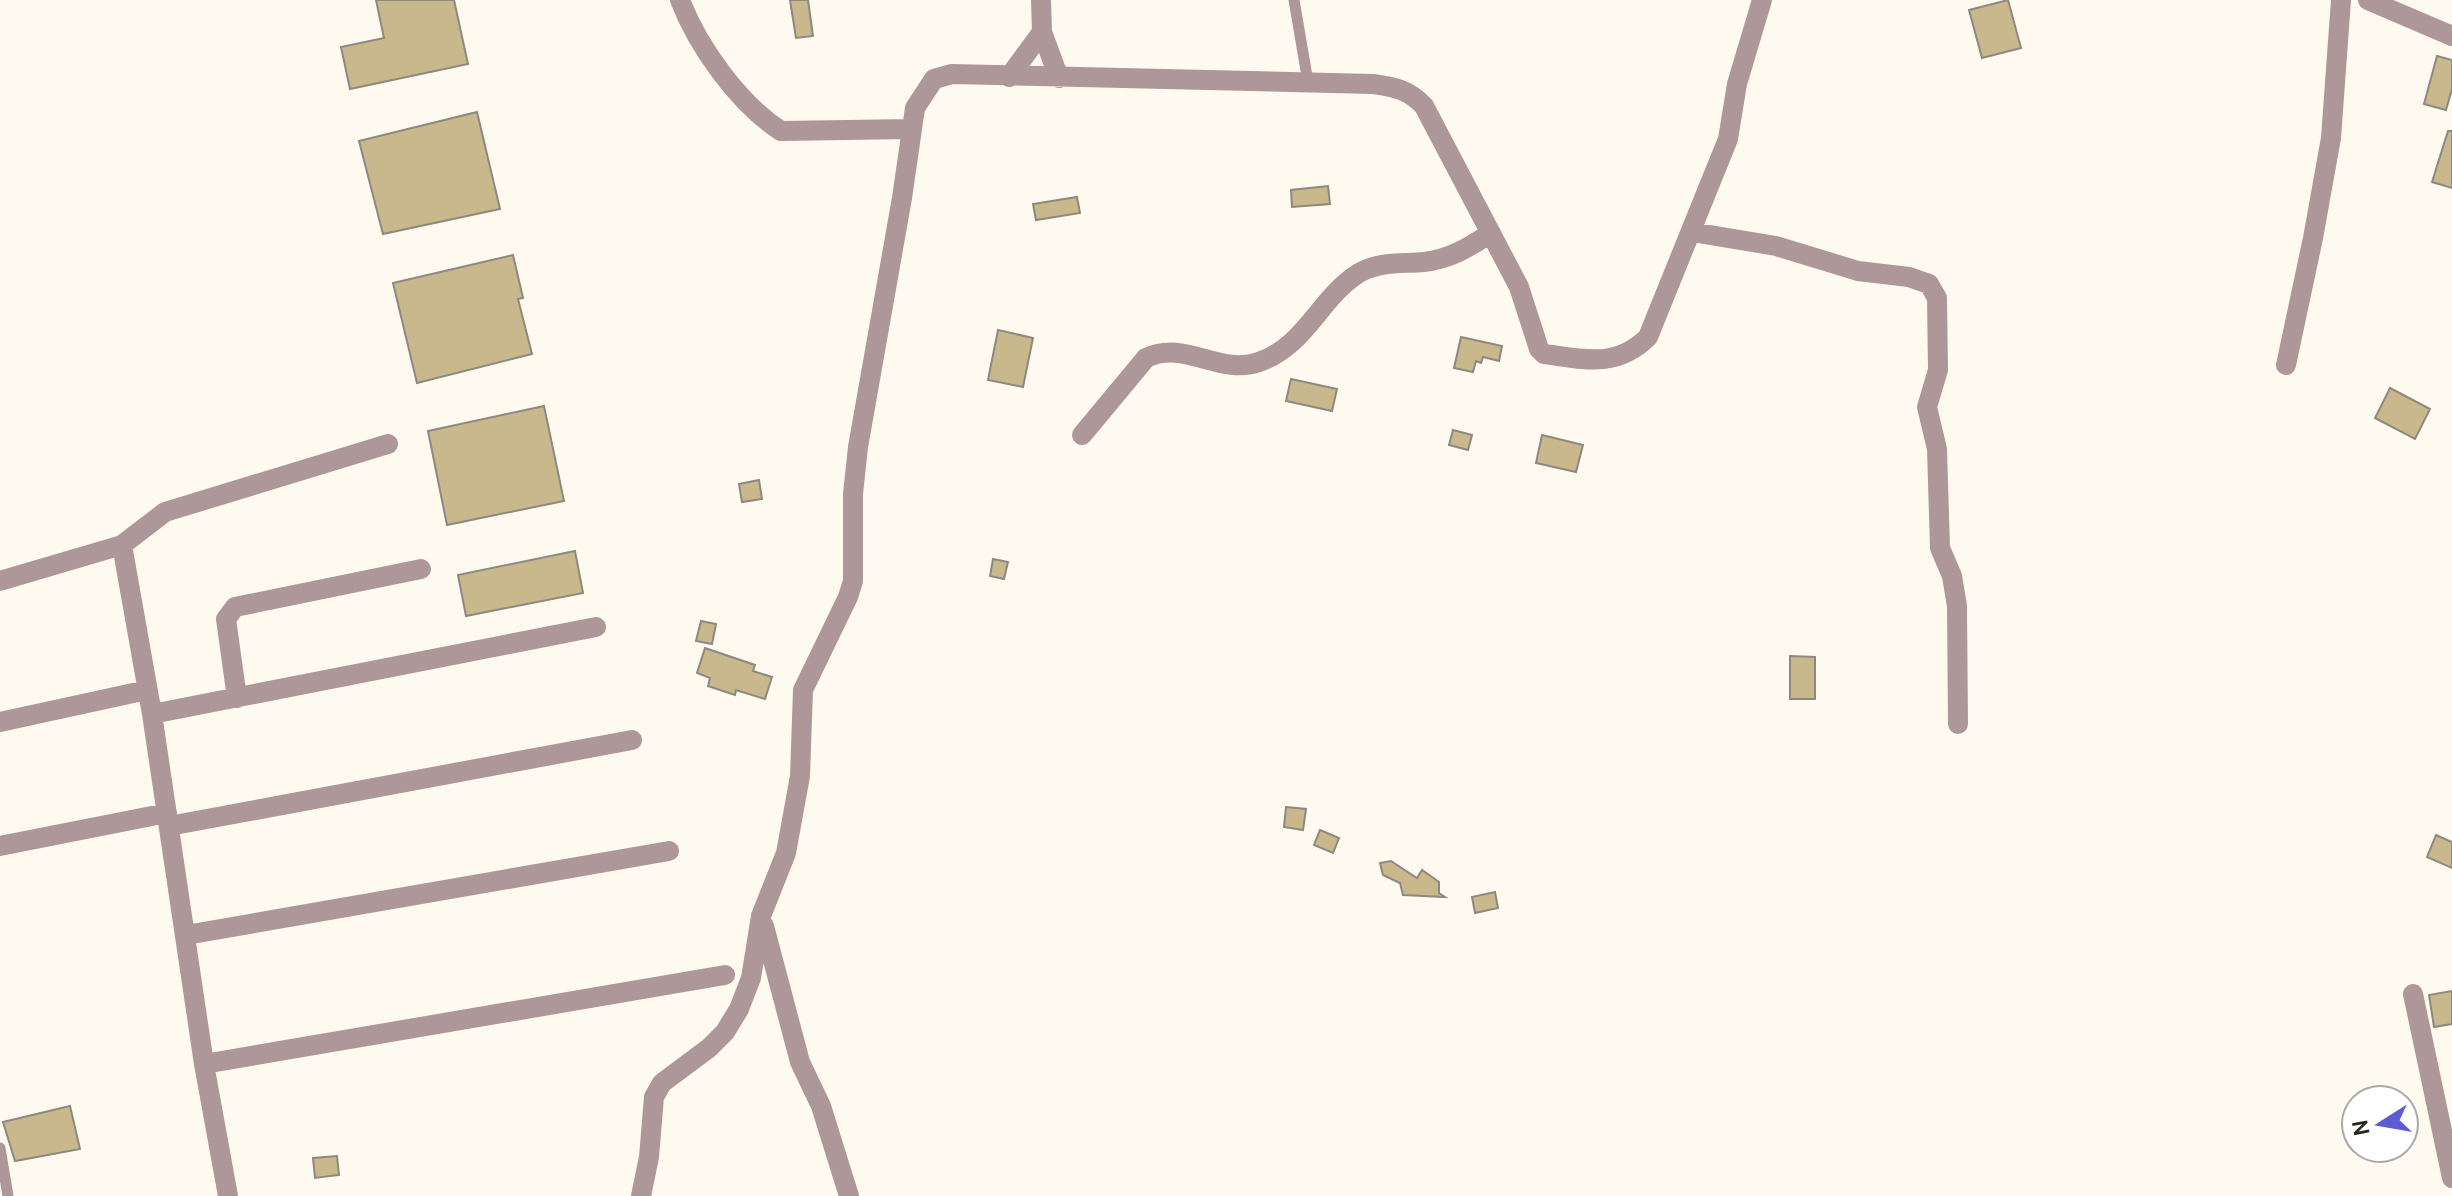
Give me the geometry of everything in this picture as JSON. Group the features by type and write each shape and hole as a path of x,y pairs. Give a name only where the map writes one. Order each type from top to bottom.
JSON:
{"street":[{"path":"680,0 699,42 718,69 770,124 781,131 911,129"},
{"path":"1041,0 1042,32 1059,78"},
{"path":"641,1196 649,1157 654,1097 662,1083 725,1032 739,1009 751,978 761,916 786,853 800,776 803,690 853,581 853,494 858,447 915,108 934,79 952,74 1373,84 1413,94 1424,106 1519,287 1539,349 1544,354 1596,360 1616,358 1635,351 1648,337 1728,139 1737,84 1762,0"},
{"path":"2286,365 2331,138 2341,0"},
{"path":"2368,0 2452,36"},
{"path":"1009,77 1042,32"},
{"path":"1692,232 1800,252 1858,271 1909,277 1929,284 1937,298 1938,370 1927,407 1937,449 1940,548 1952,576 1957,606 1958,724"},
{"path":"1082,435 1146,358 1159,352 1186,354 1235,366 1259,362 1302,335 1358,273 1383,264 1426,262 1456,255 1491,233"},
{"path":"0,581 122,545 165,512 388,444"},
{"path":"122,545 152,714 204,1064 228,1196"},
{"path":"237,698 226,619 235,607 421,569"},
{"path":"152,714 596,627"},
{"path":"0,722 147,690"},
{"path":"0,846 632,740"},
{"path":"186,935 669,851"},
{"path":"761,916 800,1062 821,1106 849,1196"},
{"path":"204,1064 725,975"},
{"path":"2413,994 2452,1178"}],"lane":[{"path":"1294,0 1308,82"},
{"path":"0,1148 8,1196"}],"building":[{"path":"376,0 454,0 468,64 350,89 341,47 384,38"},
{"path":"790,0 808,0 813,36 796,38"},
{"path":"2008,0 2021,48 1982,58 1969,10"},
{"path":"2437,56 2452,60 2452,89 2446,110 2424,104"},
{"path":"477,112 500,209 383,234 359,141"},
{"path":"2448,131 2452,131 2452,188 2432,182"},
{"path":"1328,186 1330,204 1292,207 1291,190"},
{"path":"1077,197 1080,213 1036,220 1033,204"},
{"path":"513,255 523,298 518,299 532,354 417,383 393,283"},
{"path":"998,330 1033,338 1023,387 988,380"},
{"path":"1461,337 1502,346 1499,361 1483,357 1481,363 1476,361 1473,372 1454,368"},
{"path":"1291,379 1337,389 1332,411 1286,401"},
{"path":"2390,388 2430,409 2415,439 2375,418"},
{"path":"544,406 564,501 447,525 428,431"},
{"path":"1453,430 1472,435 1468,450 1449,445"},
{"path":"1542,435 1583,445 1576,472 1536,463"},
{"path":"759,480 762,499 742,502 739,484"},
{"path":"575,551 583,593 466,616 458,575"},
{"path":"993,559 1008,562 1004,579 990,576"},
{"path":"701,621 716,624 712,644 696,641"},
{"path":"705,648 755,665 753,671 772,677 765,699 736,690 735,695 708,686 710,678 697,673"},
{"path":"1790,656 1815,657 1815,699 1790,699"},
{"path":"1286,807 1306,809 1303,830 1284,827"},
{"path":"1320,830 1339,838 1333,853 1314,845"},
{"path":"2436,835 2452,842 2452,868 2427,857"},
{"path":"1391,861 1417,878 1422,870 1439,882 1439,893 1445,897 1403,895 1400,883 1383,875 1380,863"},
{"path":"1495,892 1498,908 1475,913 1472,897"},
{"path":"2452,991 2452,1024 2434,1027 2429,995"},
{"path":"70,1106 80,1149 15,1161 3,1122"},
{"path":"337,1156 339,1175 315,1178 313,1158"}]}
